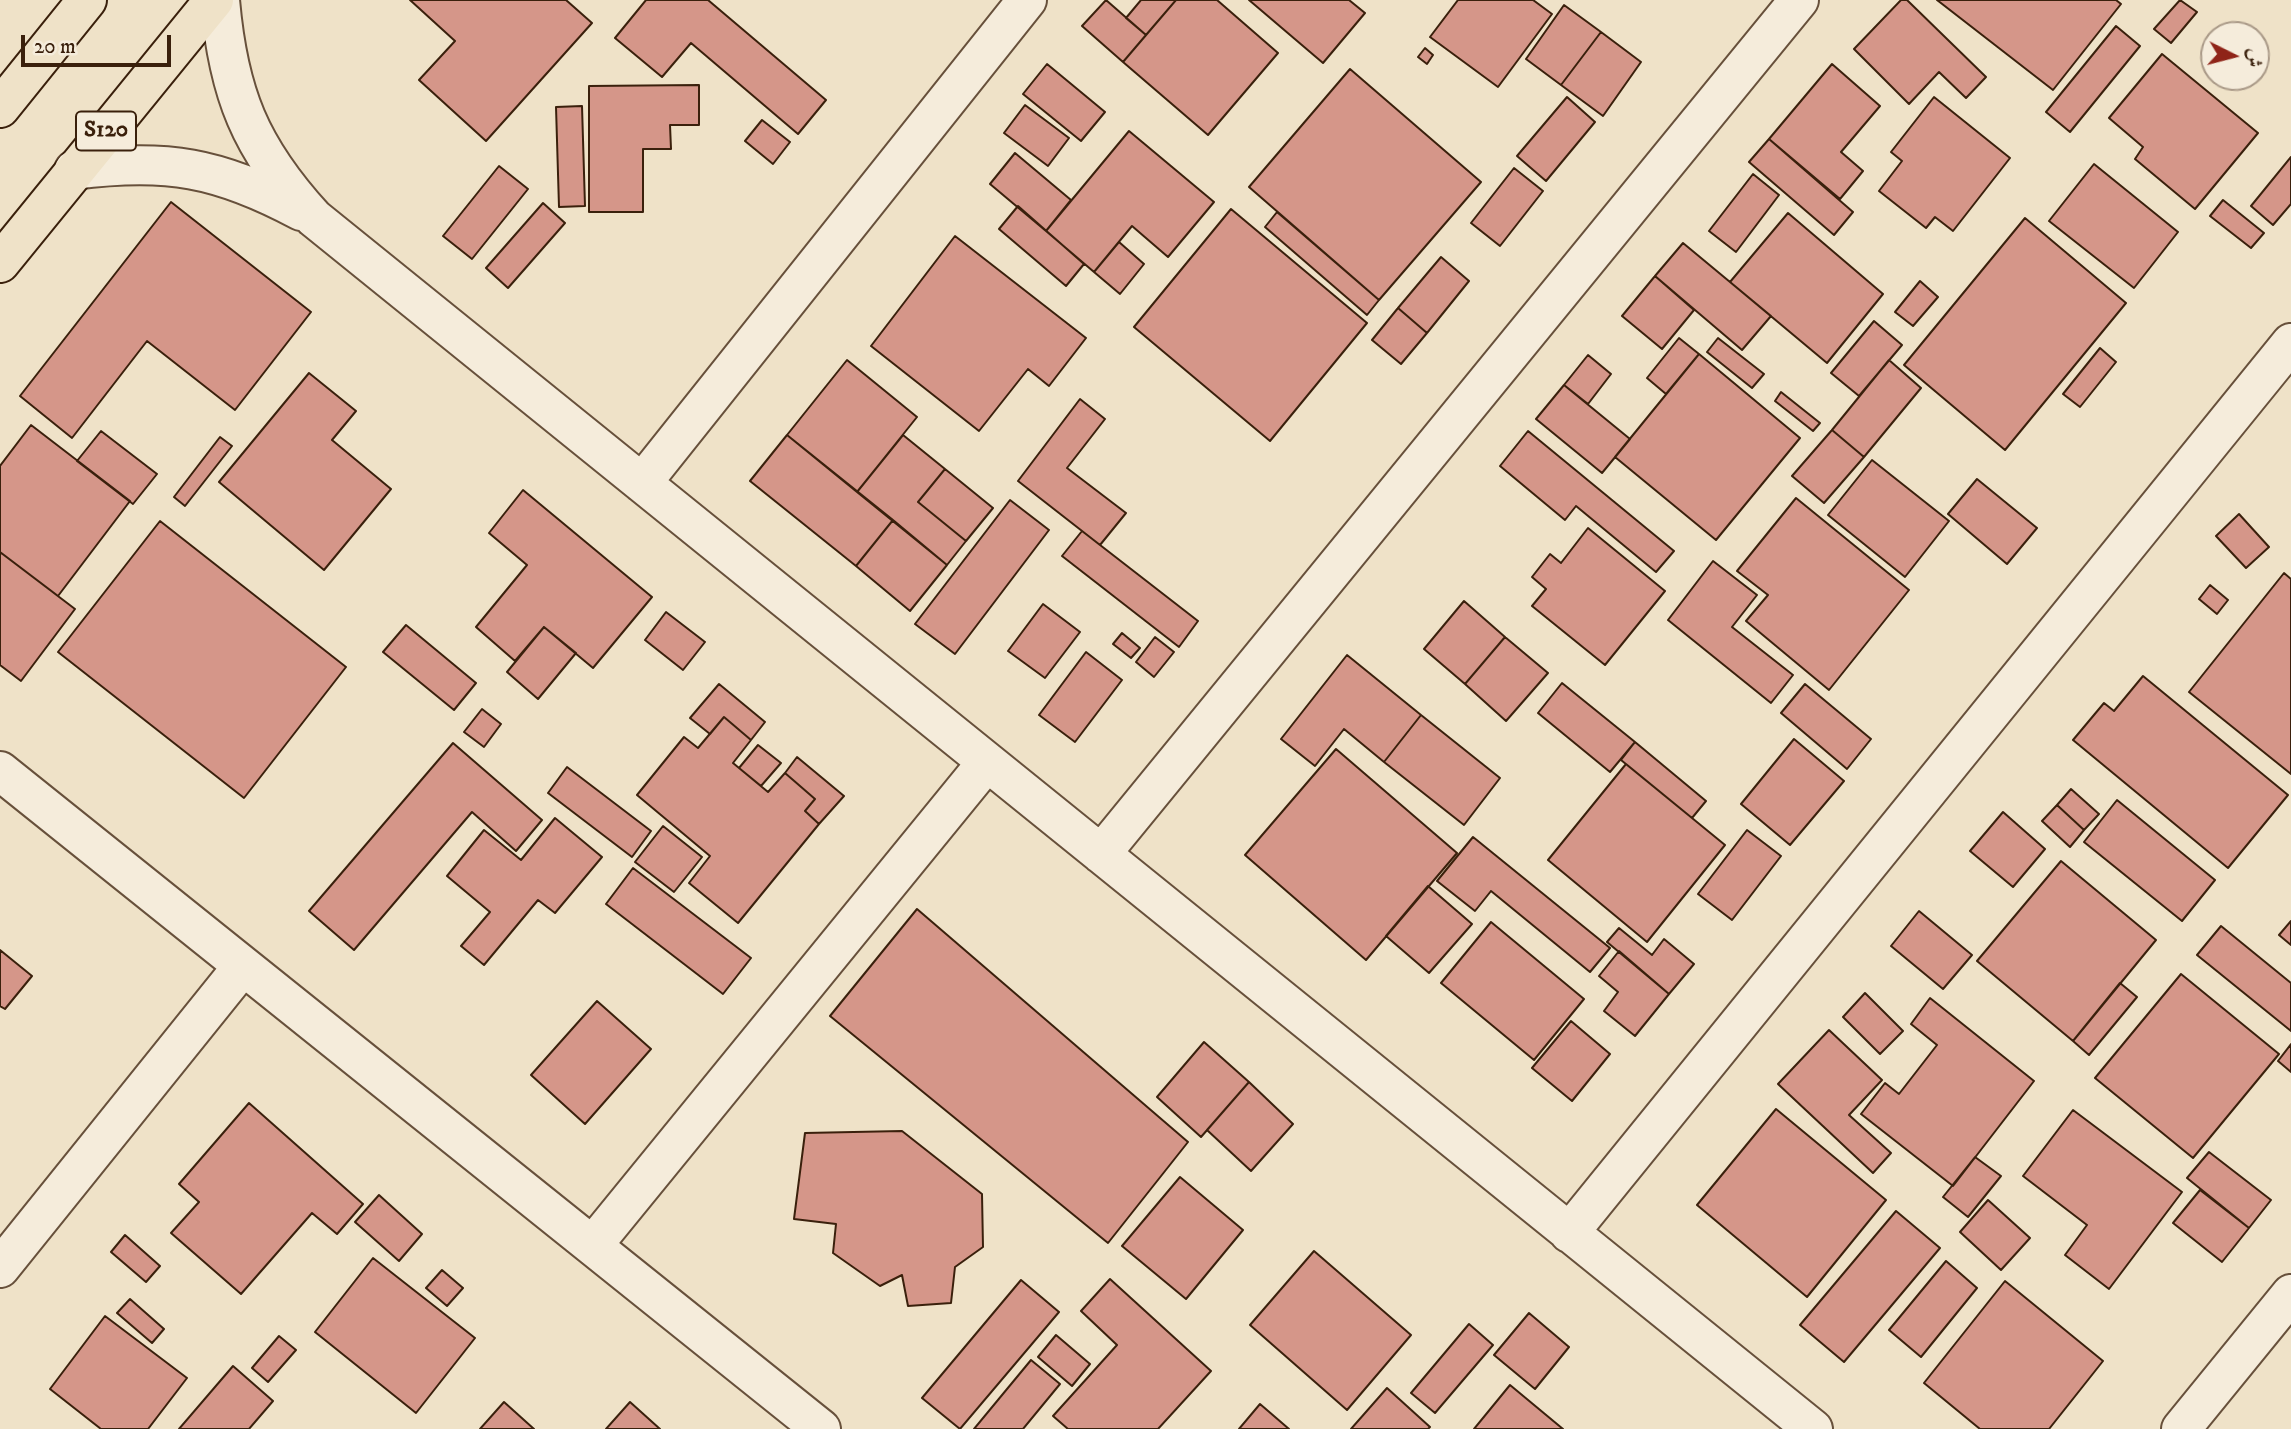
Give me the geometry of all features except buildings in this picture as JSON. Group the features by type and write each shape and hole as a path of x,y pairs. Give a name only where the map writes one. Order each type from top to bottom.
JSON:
{"main road":[{"path":"0,108 87,0"},
{"name":"S120","path":"0,263 214,0"}],"street":[{"path":"219,0 224,44 235,94 255,140 282,183 314,218 1813,1429"},
{"path":"642,483 1027,0"},
{"path":"1101,854 1799,0"},
{"path":"74,170 127,163 177,165 226,176 272,195 314,218"},
{"path":"1569,1233 2291,343"},
{"path":"593,1245 987,762"},
{"path":"0,771 821,1429"},
{"path":"0,1268 243,966"},
{"path":"2181,1429 2291,1294"}]}
